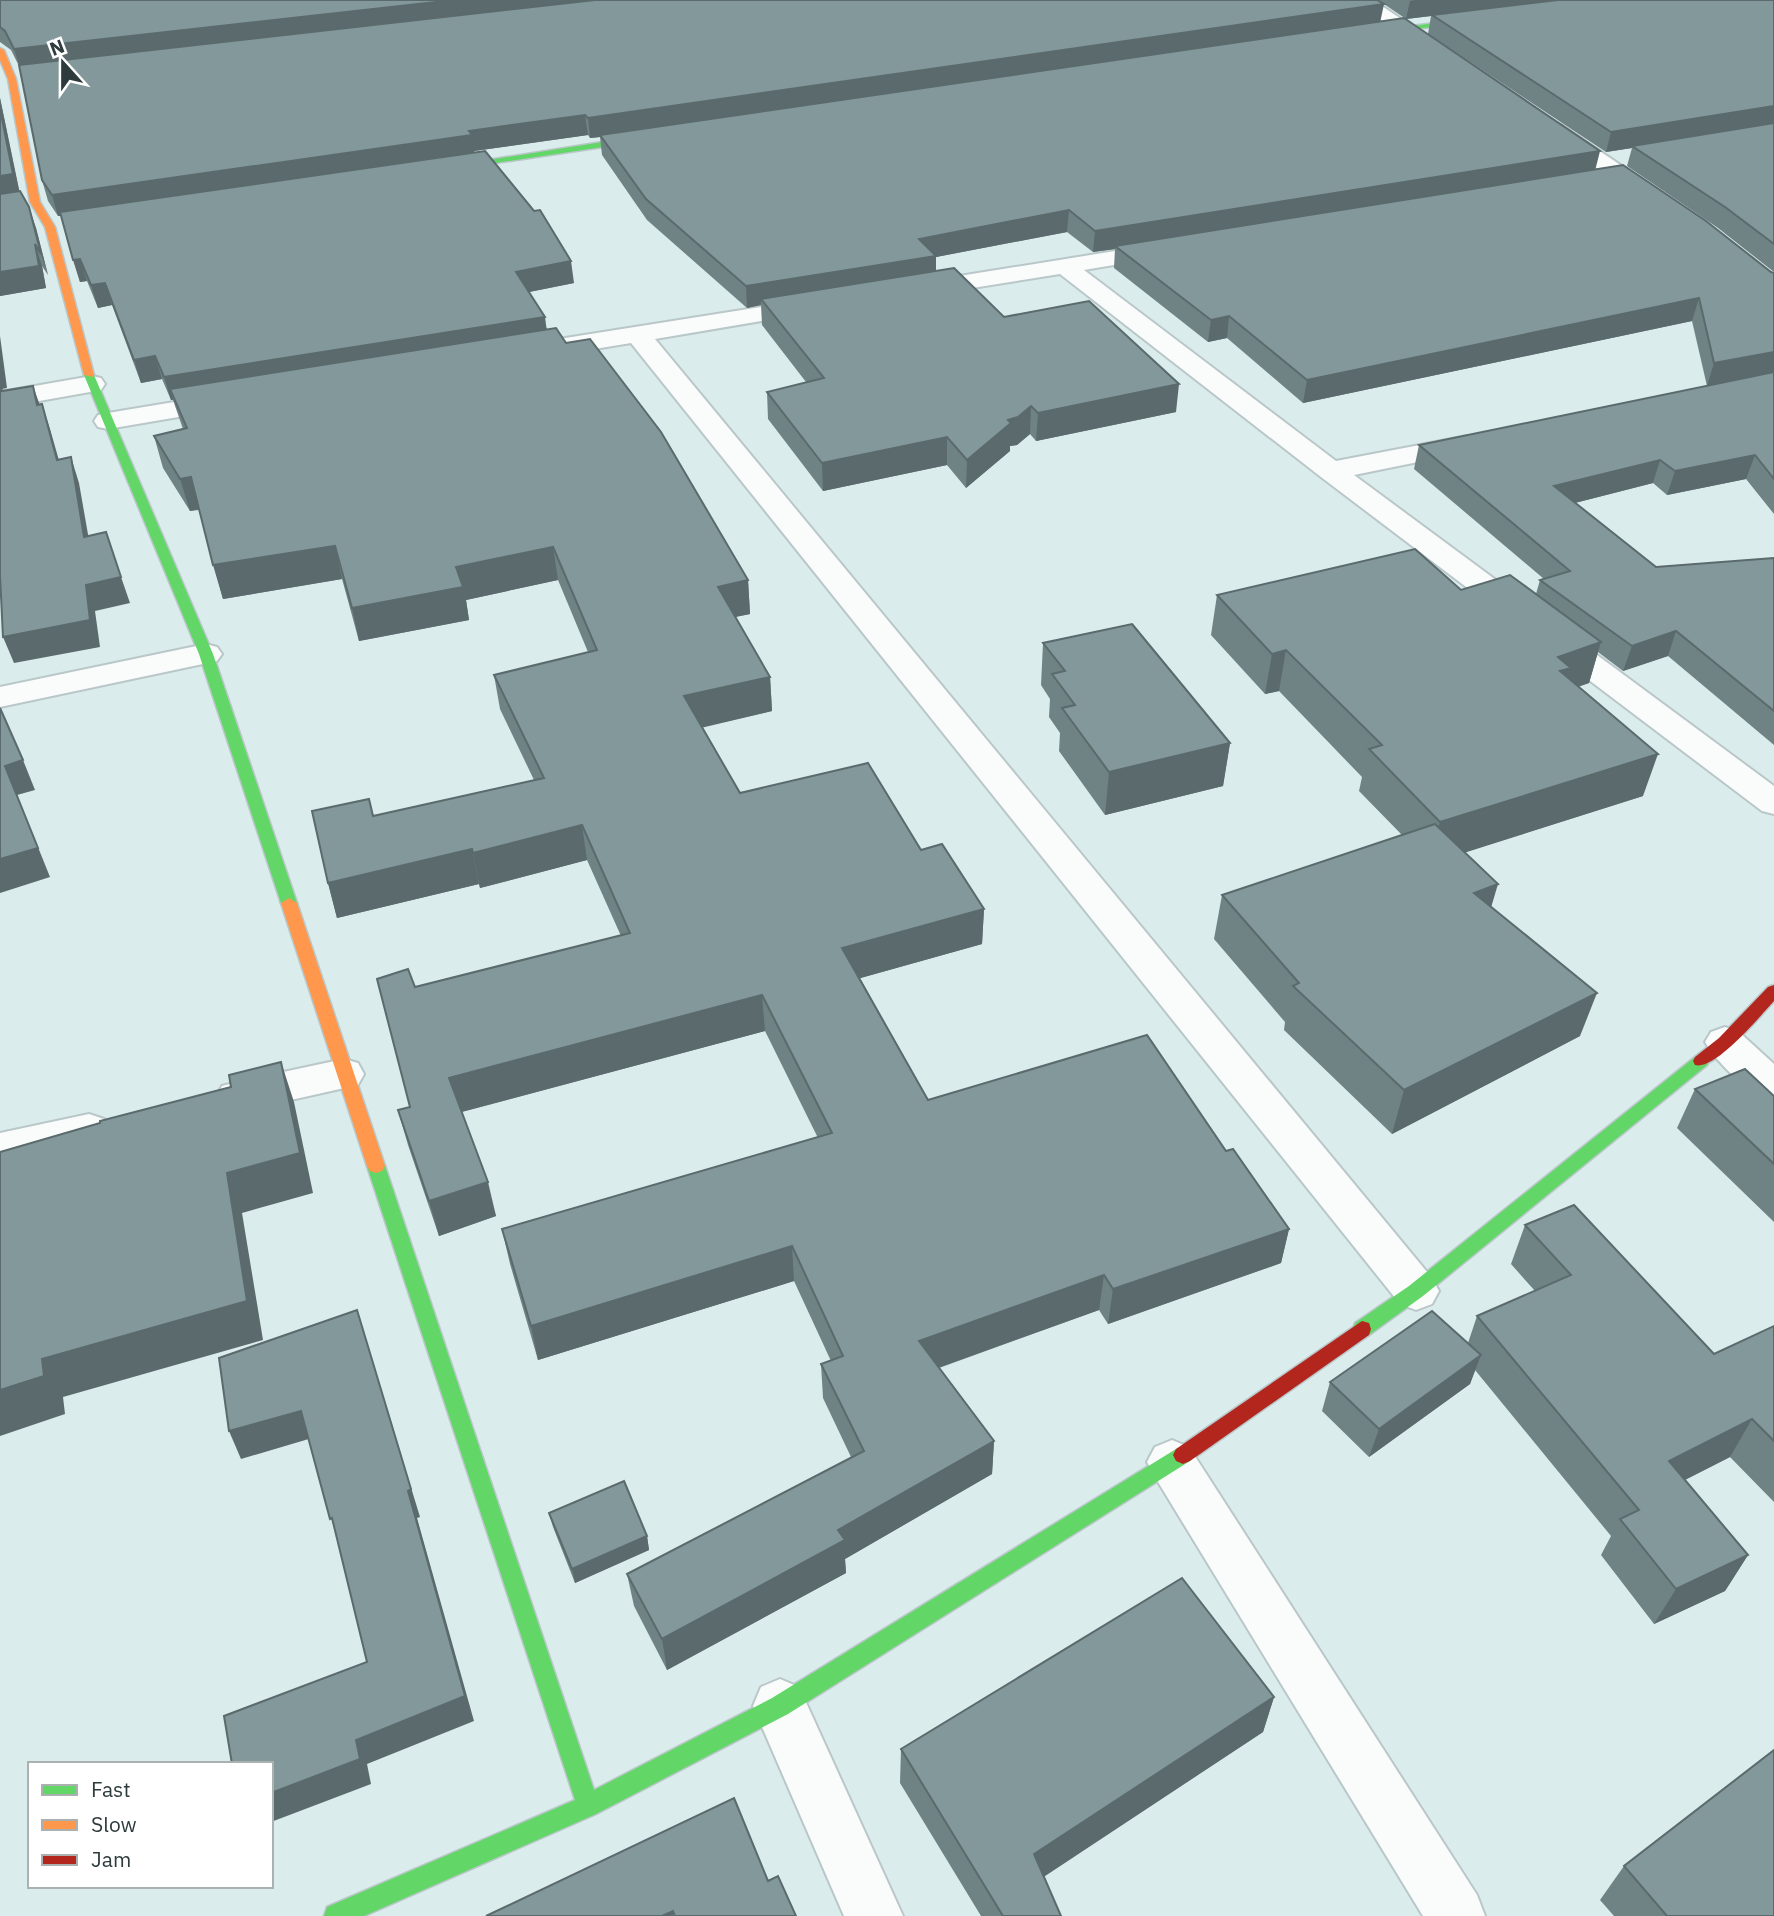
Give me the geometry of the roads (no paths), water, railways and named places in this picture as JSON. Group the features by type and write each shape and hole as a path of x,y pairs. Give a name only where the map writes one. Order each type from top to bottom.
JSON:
{"street":[{"path":"1361,0 1448,57"},
{"path":"1349,36 1495,17"},
{"path":"0,50 13,78 35,202 57,226 92,384 206,654 589,1806"},
{"path":"1536,117 1599,171 1625,167 1666,206"},
{"path":"432,170 664,136"},
{"path":"12,205 35,202"},
{"path":"899,292 1187,247"},
{"path":"1064,266 1331,471 1774,803"},
{"path":"514,354 830,303"},
{"path":"637,334 1416,1291"},
{"path":"0,400 92,384"},
{"path":"108,421 254,396"},
{"path":"1331,471 1492,439"},
{"path":"0,697 206,654"},
{"path":"336,1916 589,1806 780,1706 1172,1462 1416,1291 1725,1042 1774,991"},
{"path":"1725,1042 1774,1088"},
{"path":"199,1106 344,1074"},
{"path":"0,1149 119,1123"},
{"path":"1172,1462 1456,1916"},
{"path":"780,1706 874,1916"}]}
